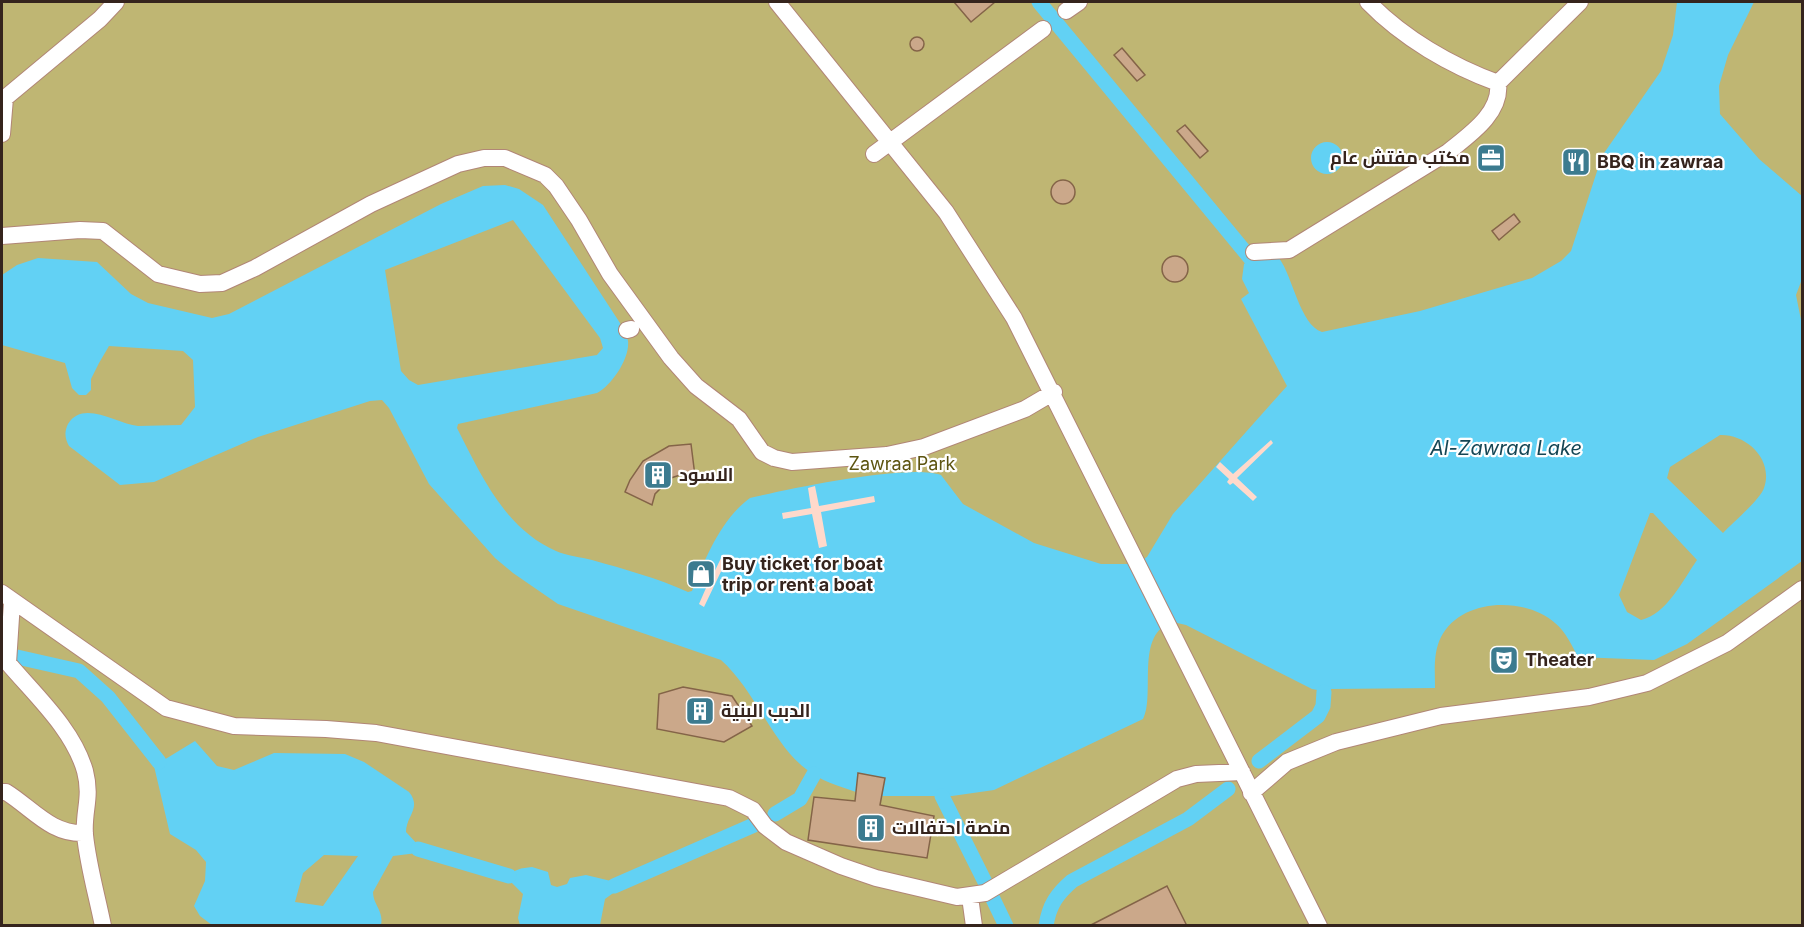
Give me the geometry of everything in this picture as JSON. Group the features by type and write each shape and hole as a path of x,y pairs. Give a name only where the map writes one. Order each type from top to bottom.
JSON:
{"street":[{"path":"2,134 5,98 78,38 116,2"},
{"path":"777,2 946,212 984,268 1054,392 1319,926"},
{"path":"1368,2 1423,46 1498,83"},
{"path":"1254,252 1289,250 1448,152 1476,128 1490,112 1499,99 1498,83 1580,2"},
{"path":"874,154 1043,29"},
{"path":"2,236 80,230 103,231 158,273 200,284 222,283 255,268 371,204 458,164 484,158 505,158 545,176 556,186 579,220 610,274 671,358 696,386 739,419 762,452 774,458 792,462 887,455 924,447 1025,409 1054,392"},
{"path":"1251,793 1287,762 1336,742 1441,716 1589,698 1647,683 1727,643 1803,588"},
{"path":"7,598 148,698 174,710 234,726 376,733 729,798 753,810 765,826 786,842 812,854 876,878 957,897 970,897 985,893 1041,862 1177,779 1196,774 1242,772"},
{"path":"7,598 8,663 57,722 75,748 84,769 90,794 85,833 103,926"},
{"path":"2,792 6,792 25,804 46,823 64,832 85,833"},
{"path":"970,897 974,926"}],"green space":[{"name":"Zawraa Park","path":"2,2 1802,2 1802,925 2,926"}],"water":[{"name":"Al-Zawraa Lake","path":"1677,2 1754,2 1728,55 1719,86 1720,114 1759,159 1802,196 1802,279 1796,295 1802,325 1802,561 1687,644 1654,660 1578,657 1562,631 1542,614 1511,605 1478,608 1450,624 1441,637 1436,656 1435,688 1329,689 1328,692 1312,689 1186,625 1173,622 1161,628 1154,638 1150,651 1148,695 1143,719 994,790 952,796 882,796 885,778 856,792 817,777 783,746 744,686 721,660 558,604 495,558 429,484 389,408 382,400 370,401 258,437 154,482 120,485 69,446 66,435 68,424 82,413 91,413 138,426 181,425 195,407 193,360 183,351 109,346 91,379 91,390 86,395 79,395 72,388 65,363 2,345 2,275 17,265 38,258 97,262 131,294 148,303 212,318 229,314 441,204 483,186 505,185 519,189 543,205 620,323 628,341 626,355 619,370 597,393 458,424 457,428 466,446 496,499 522,529 538,541 560,553 628,570 688,592 692,591 708,553 722,528 750,498 848,479 903,472 925,472 941,475 963,504 1034,543 1101,564 1135,564 1147,557 1173,514 1287,386 1241,299 1249,293 1242,279 1244,264 1254,256 1279,258 1302,311 1314,328 1322,332 1420,311 1532,278 1561,261 1571,251 1602,156 1661,71 1673,35","holes":["513,220 600,338 603,348 597,355 418,385 409,380 401,371 385,270","1720,435 1730,436 1756,450 1765,467 1766,477 1764,488 1757,499 1723,533 1667,478 1670,467","1650,513 1653,513 1697,560 1666,604 1650,617 1641,620 1627,612 1619,595"]},
{"path":"1327,142 1338,147 1343,158 1338,169 1327,174 1316,169 1311,158 1316,147"},
{"path":"195,741 217,766 234,770 274,753 345,754 364,762 409,792 413,798 414,807 406,832 419,846 417,853 393,856 373,892 382,920 381,925 212,925 200,916 194,906 205,881 206,862 196,850 170,834 154,766","holes":["324,855 358,856 323,906 295,902 303,873"]},
{"path":"532,867 548,872 551,885 557,887 567,884 570,878 586,875 611,881 616,891 605,899 600,925 520,925 518,918 523,894 508,879 515,871"}],"pier":[{"path":"1271,440 1273,443 1237,478 1257,497 1253,501 1233,483 1230,485 1227,482 1229,479 1216,467 1220,462 1233,474"},
{"path":"815,486 819,506 874,496 875,502 821,512 827,546 819,548 812,514 783,519 782,513 811,508 808,488"},
{"path":"722,556 727,559 704,607 699,604 706,588 695,583 698,578 709,583"}],"building":[{"path":"954,2 995,2 971,22"},
{"path":"917,37 922,39 924,44 922,49 917,51 912,49 910,44 912,39"},
{"path":"1122,48 1145,75 1137,81 1114,55"},
{"path":"1185,125 1208,151 1200,158 1177,131"},
{"path":"1063,180 1072,183 1075,192 1072,201 1063,204 1054,201 1051,192 1054,183"},
{"path":"1514,214 1520,222 1499,240 1492,231"},
{"path":"1175,256 1184,260 1188,269 1184,278 1175,282 1166,278 1162,269 1166,260"},
{"name":"الاسود","path":"691,444 695,476 680,475 671,478 655,494 652,505 625,492 643,461 669,446"},
{"name":"الدبب البنية","path":"683,687 732,696 752,726 724,742 657,729 659,694"},
{"name":"منصة احتفالات","path":"858,773 885,778 880,805 934,816 927,858 808,840 814,797 855,801"},
{"path":"1167,886 1187,926 1089,926"}],"waterway":[{"path":"1039,2 1251,259"},
{"path":"17,657 79,671 108,697 159,762"},
{"path":"1259,761 1318,716 1323,706 1324,692"},
{"path":"775,814 800,799 814,774"},
{"path":"1046,926 1055,900 1072,881 1188,819 1228,789"},
{"path":"942,796 985,882"},
{"path":"614,886 754,825"},
{"path":"418,849 509,876"},
{"path":"993,899 1006,926"}],"place":[{"name":"مكتب مفتش عام","path":"1491,158"},
{"name":"BBQ in zawraa","path":"1576,162"},
{"name":"الاسود","path":"658,475"},
{"name":"Buy ticket for boat trip or rent a boat","path":"701,574"},
{"name":"Theater","path":"1504,660"},
{"name":"الدبب البنية","path":"700,711"},
{"name":"منصة احتفالات","path":"871,828"}]}
